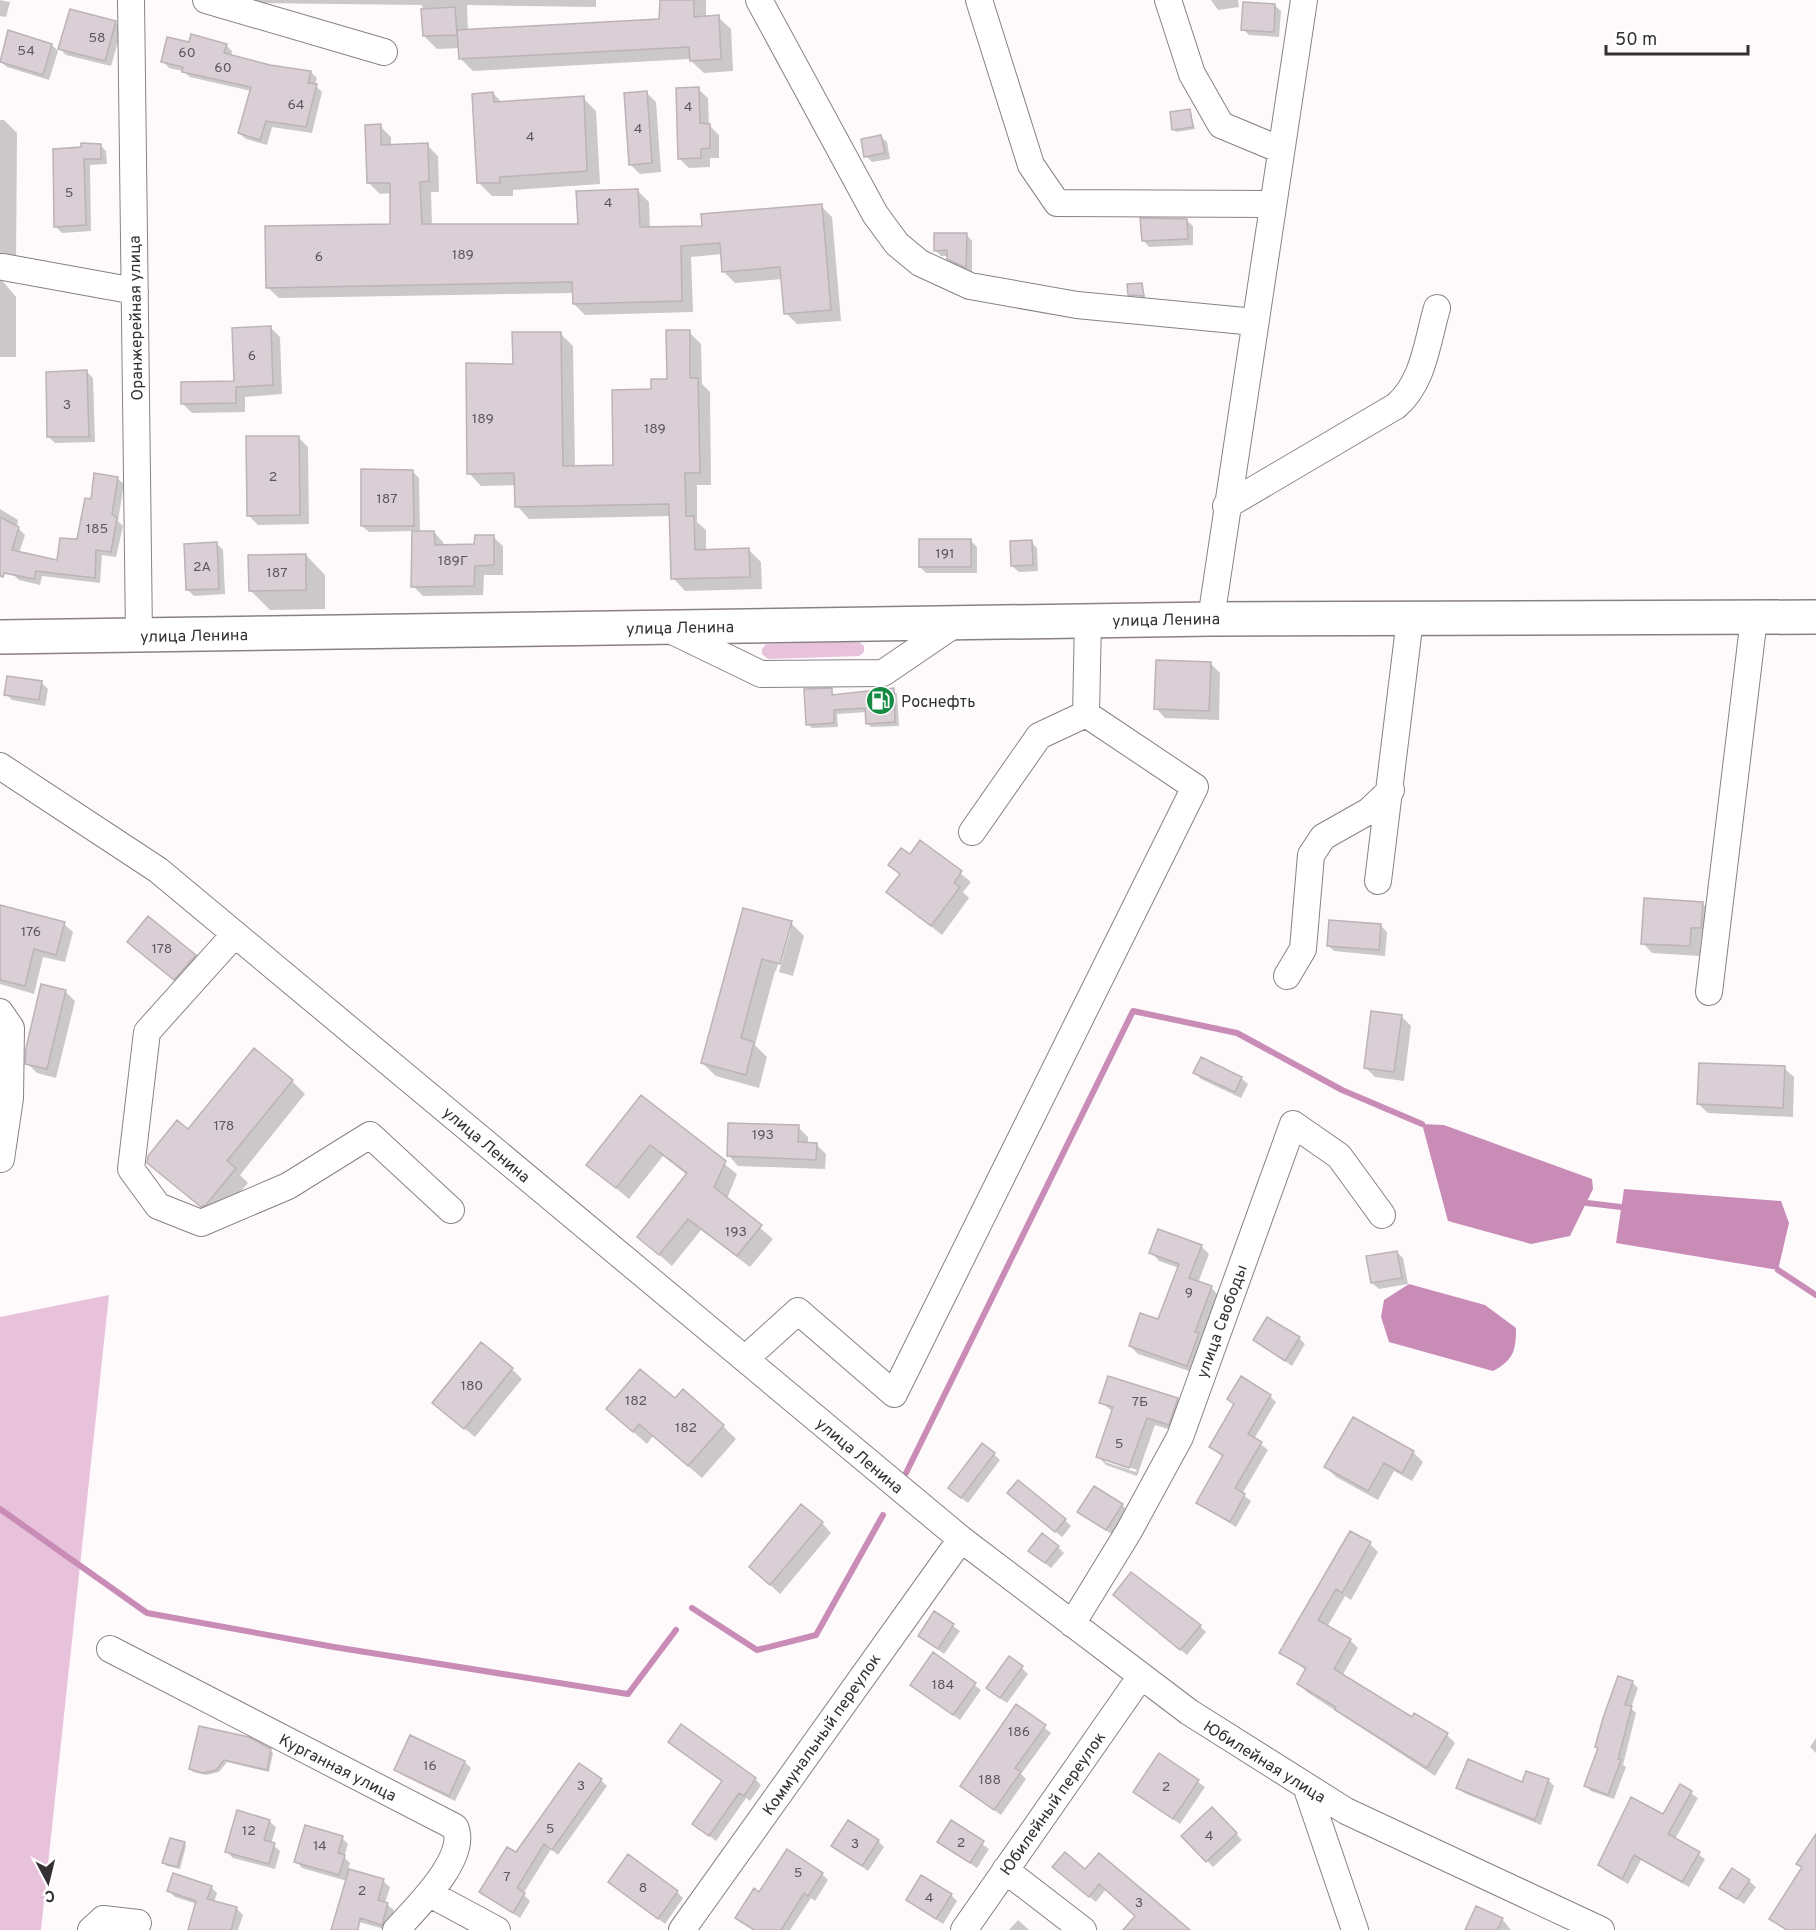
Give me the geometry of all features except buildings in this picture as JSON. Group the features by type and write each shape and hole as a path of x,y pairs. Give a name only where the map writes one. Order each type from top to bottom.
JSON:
{"main road":[{"name":"улица Ленина","path":"0,637 1088,620 1816,617"}],"street":[{"name":"Оранжерейная улица","path":"131,0 139,636"},
{"path":"206,0 384,52"},
{"path":"759,0 875,214 897,244 920,263 970,286 1077,305 1255,322"},
{"path":"979,0 1031,165 1057,203 1273,204"},
{"path":"1168,0 1192,74 1221,124 1281,150"},
{"path":"1211,619 1226,506 1304,0"},
{"path":"3,267 135,291"},
{"path":"1226,506 1396,406 1409,395 1418,378 1437,308"},
{"path":"1709,992 1754,618"},
{"path":"1378,881 1391,790 1410,619"},
{"path":"1086,714 1088,620"},
{"path":"663,627 761,674 883,673 958,622"},
{"path":"972,832 1039,736 1086,714"},
{"path":"745,1359 798,1311 894,1394 1195,787 1086,714"},
{"name":"улица Ленина","path":"0,766 158,870 961,1539"},
{"path":"1287,976 1303,949 1311,855 1323,837 1369,811 1391,790"},
{"path":"235,934 147,1032 131,1169 158,1206 201,1223 288,1186 370,1135 451,1210"},
{"path":"0,1012 11,1028 10,1098 1,1159"},
{"name":"улица Свободы","path":"1072,1624 1130,1531 1180,1437 1293,1124 1339,1156 1382,1215"},
{"name":"Юбилейная улица","path":"961,1539 1189,1712 1307,1788 1346,1811 1601,1930"},
{"name":"Коммунальный переулок","path":"682,1930 961,1539"},
{"name":"Курганная улица","path":"110,1649 455,1827 459,1836 458,1848 430,1894 396,1930"},
{"name":"Юбилейный переулок","path":"964,1930 1141,1676"},
{"path":"1307,1788 1355,1930"},
{"path":"1005,1870 1083,1930"},
{"path":"430,1894 497,1930"},
{"path":"91,1930 103,1919 138,1923"}],"shaded area":[{"path":"859,642 864,646 864,652 859,656 768,659 762,654 762,649 766,644"},
{"path":"1422,1124 1444,1125 1592,1179 1593,1189 1570,1236 1531,1244 1448,1221"},
{"path":"1624,1189 1781,1201 1789,1223 1778,1270 1616,1243"},
{"path":"1409,1284 1485,1305 1516,1328 1514,1348 1510,1358 1493,1371 1389,1342 1381,1317 1384,1300"},
{"path":"109,1295 41,1930 0,1930 0,1317"}],"waterway":[{"path":"906,1473 1133,1011 1237,1033 1342,1090 1422,1124"},
{"path":"1587,1203 1621,1207"},
{"path":"1778,1270 1816,1295"},
{"path":"0,1509 147,1613 334,1647 628,1694 676,1630"},
{"path":"692,1608 757,1650 816,1635 883,1515"}],"place":[{"name":"Роснефть","path":"880,701"}]}
